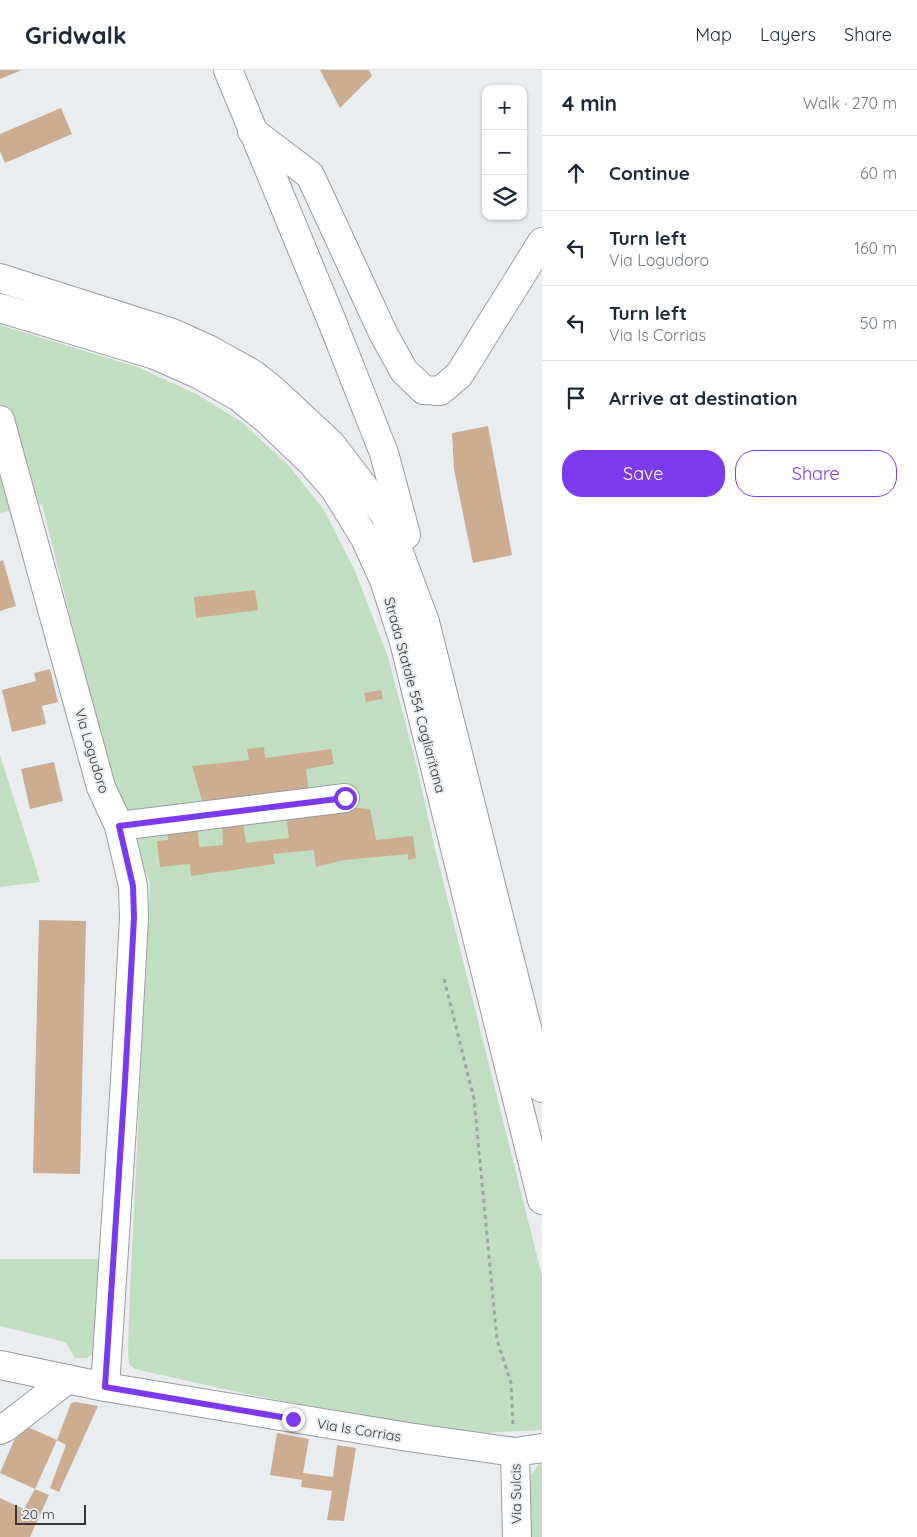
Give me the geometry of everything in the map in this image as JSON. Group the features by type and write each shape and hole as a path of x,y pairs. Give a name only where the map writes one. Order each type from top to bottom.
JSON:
{"main road":[{"path":"228,70 384,453 411,550 425,622"},
{"path":"252,131 310,175 383,333 404,370 424,390 440,390 459,375 542,242"},
{"name":"Strada Statale 554 Cagliaritana","path":"0,278 170,332 210,350 253,374 331,444 385,515 425,622 542,1088"},
{"name":"Strada Statale 554 Cagliaritana","path":"0,308 155,355 200,375 239,397 266,419 318,470 334,488 365,538 384,580 404,642 542,1200"},
{"name":"Via Logudoro","path":"0,420 101,787 119,826 133,886 134,918 125,1081 105,1387"},
{"path":"119,826 345,798"},
{"name":"Via Is Corrias","path":"0,1365 105,1387 408,1437 515,1452 542,1448"},
{"path":"2,1432 68,1379"},
{"name":"Via Sulcis","path":"515,1452 517,1537"}],"path":[{"path":"444,979 474,1098 497,1340 511,1383 515,1452"}],"green space":[{"path":"0,325 140,368 198,395 243,423 289,466 324,510 355,571 388,657 417,767 436,853 542,1276 542,1430 478,1433 365,1417 233,1391 135,1369 129,1364 130,1291 150,882 102,744 42,504 0,513"},
{"path":"0,755 35,865 40,882 0,887"},
{"path":"0,1259 101,1259 94,1353 87,1358 75,1358 66,1343 0,1326"},
{"path":"540,1462 542,1462 542,1537 529,1537 529,1478"}],"building":[{"path":"0,70 22,70 0,79"},
{"path":"320,70 369,70 372,76 340,108"},
{"path":"61,108 72,134 5,163 0,151 0,134"},
{"path":"488,426 512,555 473,563 454,469 452,433"},
{"path":"3,560 16,606 0,611 0,561"},
{"path":"255,590 258,610 196,618 194,597"},
{"path":"50,669 58,702 42,706 46,724 12,732 2,690 36,681 34,673"},
{"path":"381,690 383,699 366,702 364,693"},
{"path":"264,747 265,758 331,749 334,764 306,769 309,793 203,804 192,766 249,760 247,749"},
{"path":"54,762 63,801 30,809 21,769"},
{"path":"333,806 370,809 376,840 413,836 416,858 408,860 408,854 344,860 316,867 314,850 273,854 275,864 191,876 190,864 160,867 157,841 168,840 168,834 198,831 199,847 223,845 222,824 243,820 246,843 289,838 286,813"},
{"path":"39,920 86,921 80,1174 33,1173"},
{"path":"76,1402 98,1406 59,1492 50,1488 66,1445 57,1440 71,1403"},
{"path":"21,1424 57,1440 35,1489 0,1473"},
{"path":"277,1433 309,1439 303,1473 333,1477 337,1445 356,1448 344,1521 327,1520 332,1491 301,1487 302,1480 270,1475"},
{"path":"35,1489 49,1495 30,1537 0,1537 0,1498 24,1509"}],"route":[{"path":"293,1419 105,1387 134,918 133,886 119,826 345,798"}]}
